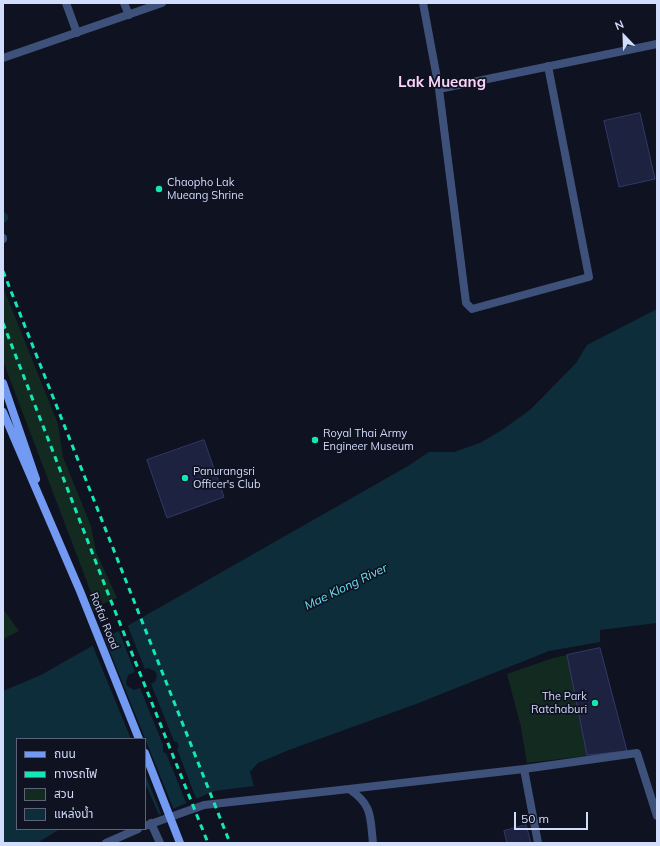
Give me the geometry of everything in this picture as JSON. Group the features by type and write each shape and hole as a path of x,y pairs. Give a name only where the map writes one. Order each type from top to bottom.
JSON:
{"main road":[{"name":"Rotfai Road","path":"3,383 21,431 47,512"},
{"name":"Rotfai Road","path":"3,412 80,591 139,738"},
{"path":"146,756 180,843"}],"street":[{"path":"66,3 77,33"},
{"path":"124,3 129,15"},
{"path":"3,58 162,3"},
{"path":"423,3 439,89 466,303 472,309 589,277 548,66"},
{"path":"439,89 657,44"},
{"path":"160,843 148,824 204,805 524,769 637,753 657,816"},
{"path":"524,769 538,843"},
{"path":"349,789 360,796 368,807 373,843"},
{"path":"106,843 136,830"}],"green space":[{"path":"3,287 58,424 63,457 91,526 96,552 117,598 102,604 101,600 98,602 101,608 94,613 89,597 92,595 3,361"},
{"path":"3,609 19,631 3,639"},
{"path":"600,648 627,751 527,763 521,727 507,674 553,658"}],"water":[{"name":"Mae Klong River","path":"657,309 657,623 600,630 600,642 549,651 416,704 289,750 258,763 250,772 254,786 214,791 159,815 146,787 146,738 16,738 16,830 58,830 37,843 3,843 3,691 41,675 408,466 429,452 454,452 480,443 502,430 530,410 576,363 587,345"}],"pier":[{"path":"127,624 145,669 148,668 155,671 157,676 155,682 151,684 174,741 177,742 179,747 177,749 197,801 187,805 166,753 163,752 163,745 140,688 134,690 127,686 126,682 128,675 135,672 118,629"},
{"path":"104,637 145,738 131,738 92,644"},
{"path":"146,741 174,810 162,816 146,776"}],"building":[{"path":"640,113 655,179 619,187 604,121"},
{"name":"Panurangsri Officer's Club","path":"204,440 224,497 167,518 147,460"},
{"name":"The Park Ratchaburi","path":"600,648 627,751 587,755 567,655"},
{"path":"526,825 531,843 507,843 504,831"}],"railway":[{"path":"3,271 230,843"},
{"path":"3,323 111,601 208,843"}],"place":[{"name":"Chaopho Lak Mueang Shrine","path":"159,189"},
{"name":"Royal Thai Army Engineer Museum","path":"315,440"},
{"name":"Panurangsri Officer's Club","path":"185,478"},
{"name":"The Park Ratchaburi","path":"595,703"}],"district":[{"name":"Lak Mueang","path":"442,82"}]}
